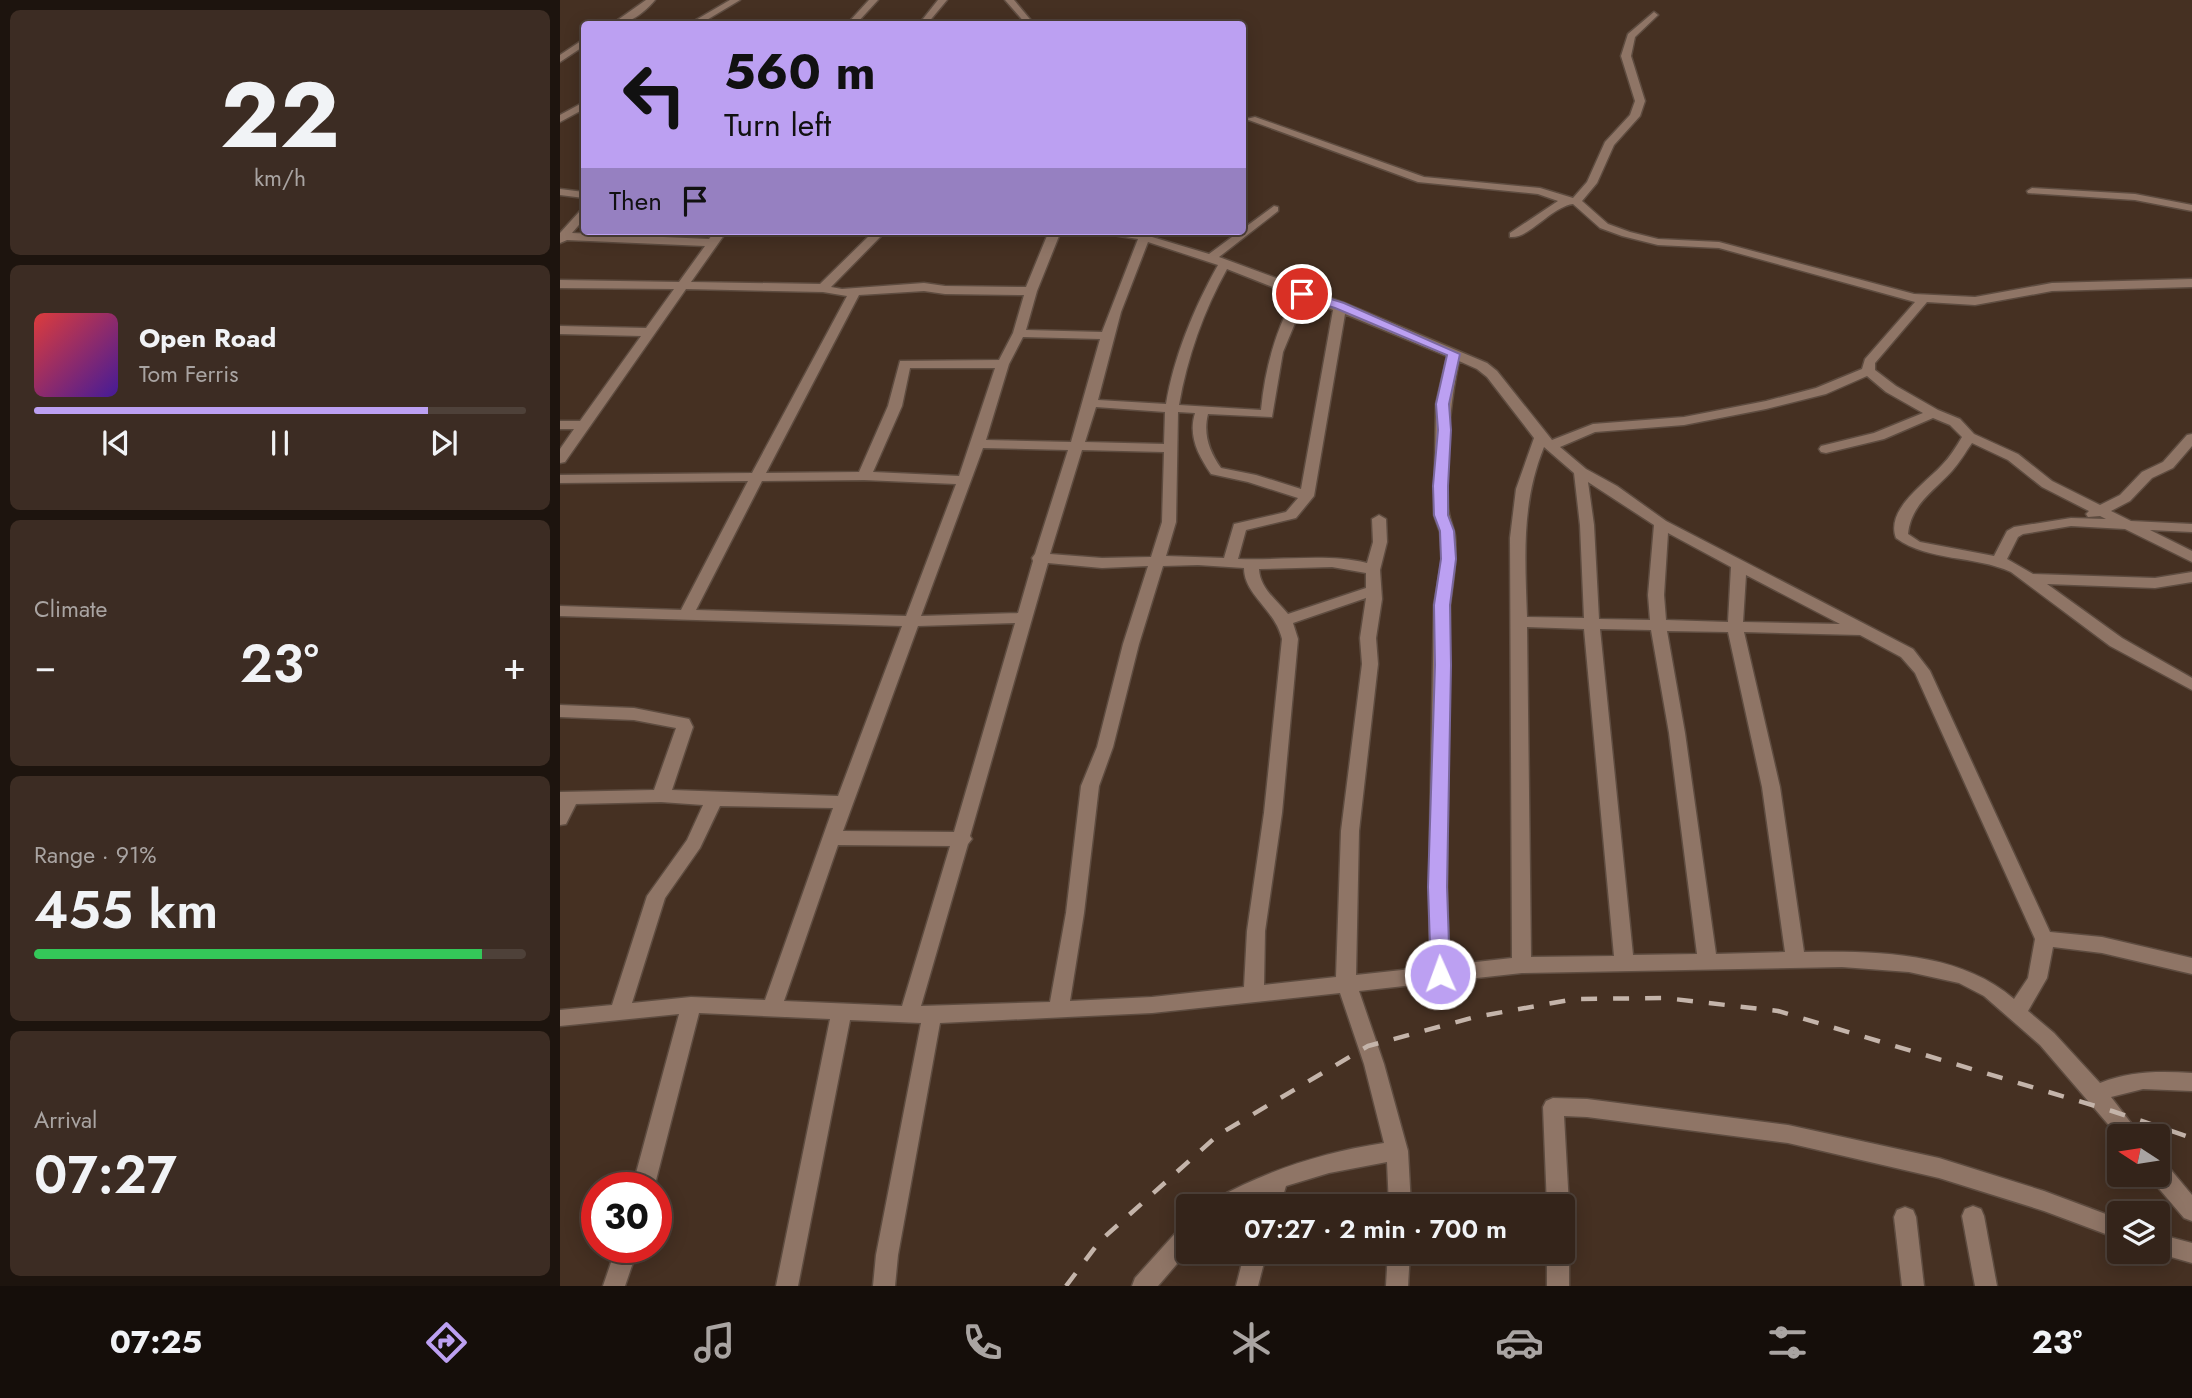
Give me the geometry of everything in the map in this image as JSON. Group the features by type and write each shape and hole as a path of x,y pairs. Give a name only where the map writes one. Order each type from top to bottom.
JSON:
{"street":[{"path":"622,21 638,12 651,0"},
{"path":"699,21 736,0"},
{"path":"854,21 874,0"},
{"path":"926,21 943,0"},
{"path":"1009,0 1027,21"},
{"path":"1514,235 1549,210 1572,201 1592,183 1609,144 1635,116 1640,101 1626,56 1631,36 1654,15"},
{"path":"560,59 581,44"},
{"path":"560,119 581,107"},
{"path":"1251,118 1422,180 1540,191 1572,201 1604,226 1626,234 1658,242 1719,245 1895,293 1940,301 1975,302 2052,287 2192,283"},
{"path":"560,191 581,194"},
{"path":"2032,191 2135,197 2192,208"},
{"path":"1246,235 1274,209"},
{"path":"561,238 581,216"},
{"path":"560,459 718,235"},
{"path":"823,288 876,235"},
{"path":"772,1007 844,802 978,444 1003,364 1019,333 1031,291 1053,235"},
{"path":"1128,235 1217,261 1340,306 1482,366 1492,374 1546,442 1581,472 1612,489 1661,524 1908,653 1922,671 2045,939 2043,960 2034,991 2016,1011"},
{"path":"1059,1009 1075,913 1090,786 1105,747 1131,644 1169,522 1172,408 1178,372 1210,289 1217,261 1246,235"},
{"path":"561,238 712,243"},
{"path":"909,1014 963,839 1026,618 1039,558 1090,403 1125,281 1144,238"},
{"path":"560,284 823,288 842,293 924,287 945,290 1031,291"},
{"path":"685,615 855,292"},
{"path":"1090,403 1267,414 1272,367 1279,341 1287,319 1302,294"},
{"path":"1868,371 1869,362 1924,297"},
{"path":"1230,563 1239,527 1291,514 1307,496 1340,306"},
{"path":"560,330 649,332"},
{"path":"1019,333 1108,336"},
{"path":"1440,974 1438,887 1442,605 1449,559 1447,531 1441,515 1440,486 1443,404 1454,354"},
{"path":"864,476 895,406 897,384 905,364 1003,364"},
{"path":"1868,371 1933,413 1955,422 1969,437 2003,451 2047,484 2192,557"},
{"path":"1522,965 1517,791 1519,622 1515,551 1520,497 1527,466 1546,442 1593,428 1684,421 1766,405 1821,391 1868,371"},
{"path":"1203,410 1198,420 1199,438 1216,471 1251,478 1307,496"},
{"path":"1826,449 1879,436 1933,413"},
{"path":"560,425 584,425"},
{"path":"1969,437 1946,470 1919,492 1901,524 1901,535 1916,546 1999,561 2029,579 2116,642 2192,685"},
{"path":"1999,561 2013,532 2071,522 2125,498 2147,474 2168,465 2192,438"},
{"path":"978,444 1172,448"},
{"path":"1581,472 1581,493 1587,520 1591,625 1624,963"},
{"path":"560,479 864,476 963,480"},
{"path":"1379,519 1380,541 1373,570 1374,590 1368,638 1370,664 1350,831 1346,982 1374,1064 1397,1151 1399,1194"},
{"path":"2071,522 2192,528"},
{"path":"1661,524 1656,595 1658,624 1677,733 1707,961"},
{"path":"1039,558 1102,563 1157,560 1291,565 1323,561 1345,562 1373,570"},
{"path":"1252,564 1250,573 1255,586 1284,620 1290,639 1273,813 1256,930 1254,992"},
{"path":"1739,566 1735,627 1771,787 1796,961"},
{"path":"2029,579 2155,583 2192,577"},
{"path":"1284,620 1306,615 1374,590"},
{"path":"560,611 913,621 1026,618"},
{"path":"1519,622 1865,630"},
{"path":"560,710 620,713 683,723 685,727 661,796"},
{"path":"560,819 565,798 661,796 714,800 844,802"},
{"path":"620,1011 656,896 694,843 714,800"},
{"path":"833,838 963,839"},
{"path":"2045,939 2102,945 2192,967"},
{"path":"560,1018 691,1006 772,1007 841,1013 932,1016 1152,1005 1522,965 1842,959 1909,964 1963,976 1991,990 2047,1039 2121,1124"},
{"path":"647,1172 691,1006"},
{"path":"788,1286 841,1013"},
{"path":"884,1286 887,1255 932,1016"},
{"path":"2097,1094 2115,1083 2141,1079 2192,1082"},
{"path":"1557,1194 1553,1107 1609,1111 1787,1134 1939,1168 2044,1201 2107,1225"},
{"path":"1244,1194 1261,1184 1344,1158 1397,1151"},
{"path":"1273,1194 1278,1178"},
{"path":"2170,1185 2192,1211"},
{"path":"1973,1216 1986,1286"},
{"path":"1905,1217 1913,1286"},
{"path":"1143,1286 1176,1247"},
{"path":"2170,1247 2192,1253"},
{"path":"614,1286 622,1263"},
{"path":"1247,1286 1253,1264"},
{"path":"1397,1286 1398,1264"},
{"path":"1558,1264 1558,1286"}],"railway":[{"path":"1066,1286 1100,1241 1218,1135 1368,1046 1475,1017 1575,999 1665,998 1778,1011 2112,1111 2192,1138"}],"route":[{"path":"1302,294 1373,319 1454,354 1443,404 1440,486 1441,515 1447,531 1449,559 1442,605 1438,887 1440,974"}]}
